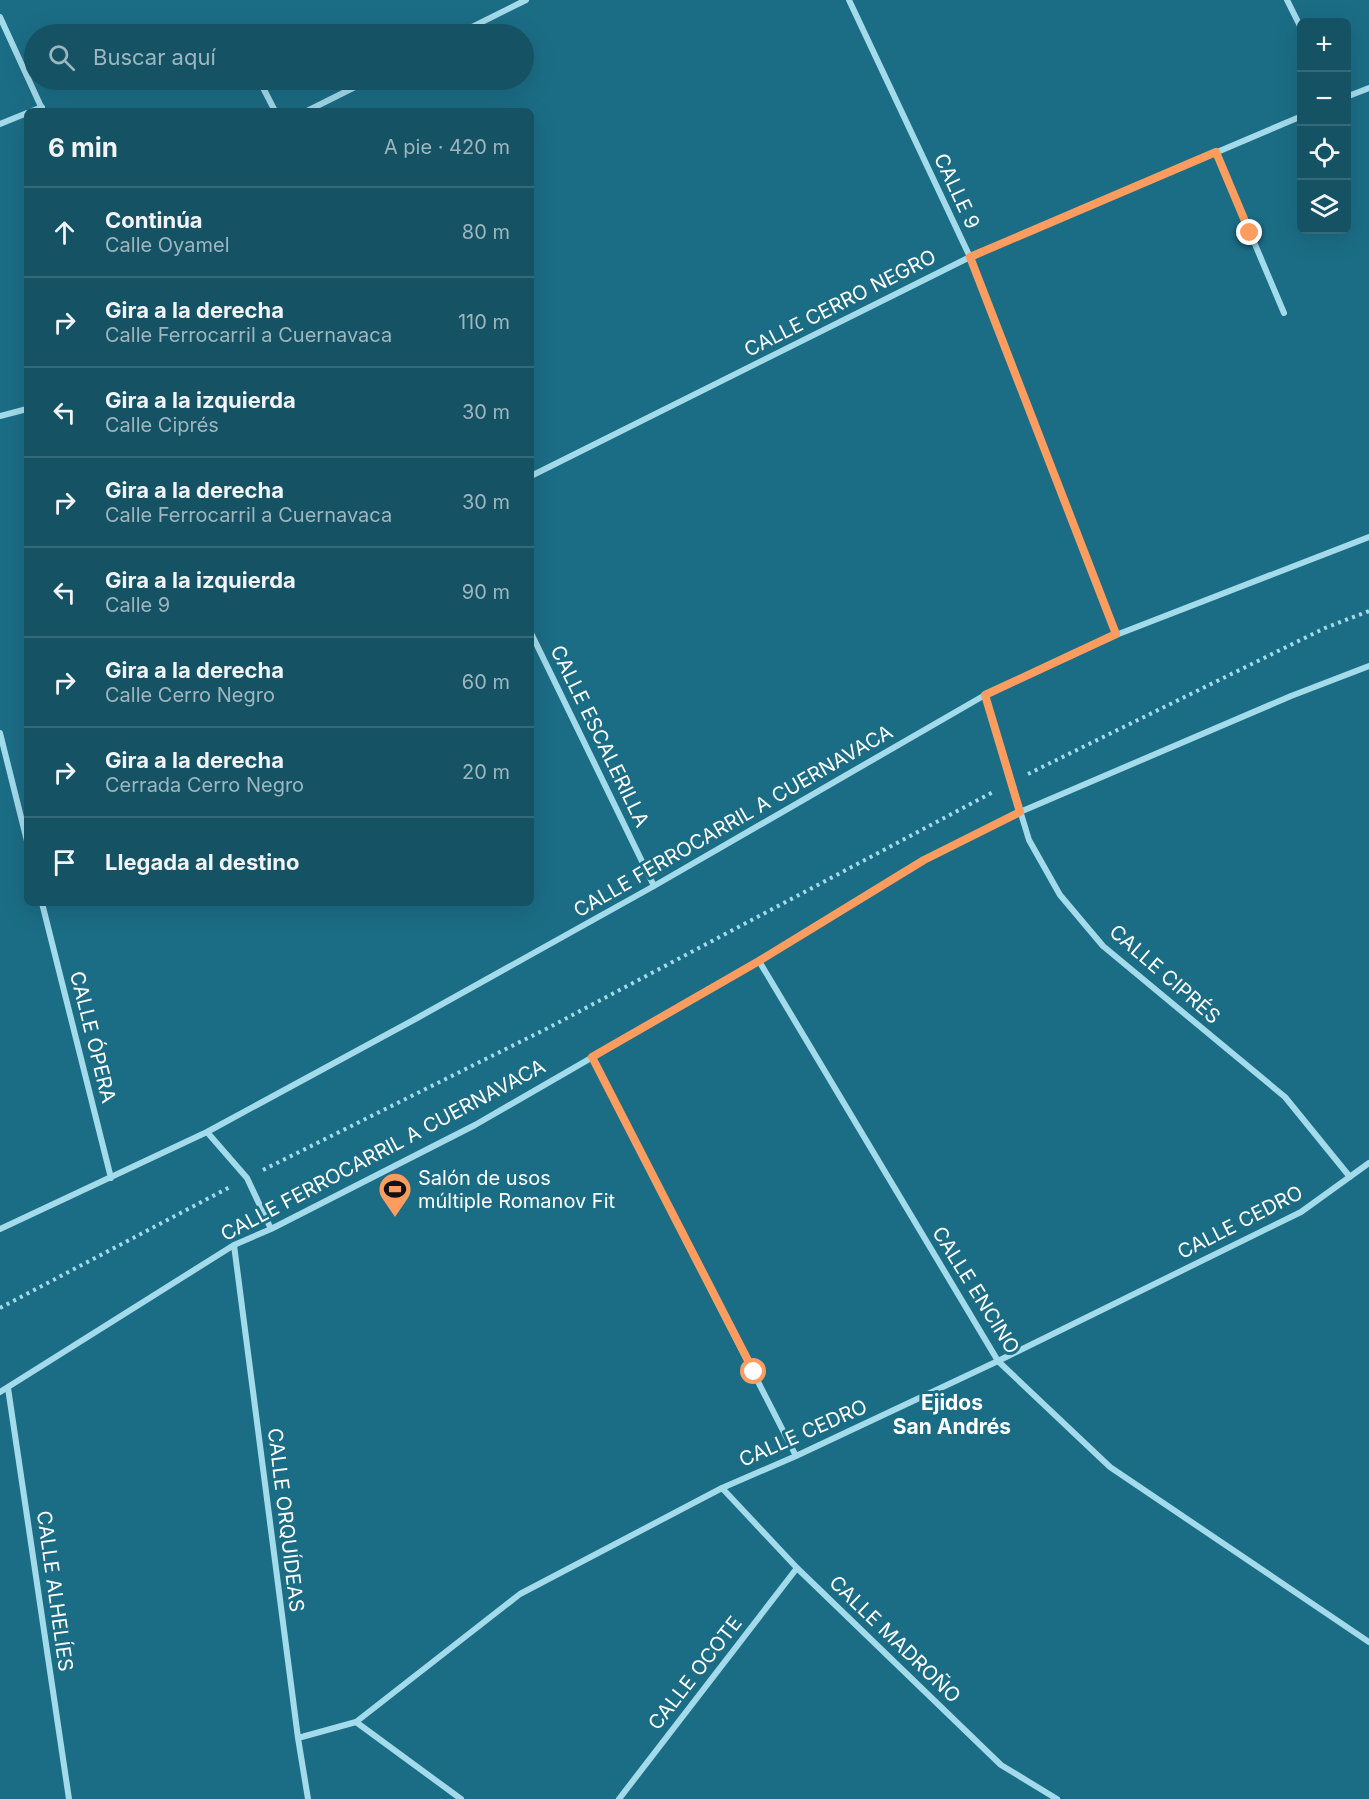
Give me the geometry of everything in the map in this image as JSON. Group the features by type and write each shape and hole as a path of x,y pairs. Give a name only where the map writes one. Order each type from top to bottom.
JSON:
{"street":[{"path":"478,24 526,0"},
{"name":"CALLE 9","path":"849,0 970,257 1116,634"},
{"path":"1287,0 1297,20"},
{"path":"0,17 24,68"},
{"path":"1351,95 1369,88"},
{"path":"34,90 43,108"},
{"path":"264,90 273,108"},
{"path":"313,108 349,90"},
{"path":"0,124 24,114"},
{"name":"CALLE CERRO NEGRO","path":"534,475 970,257 1297,118"},
{"path":"1216,152 1284,313"},
{"path":"0,416 24,410"},
{"name":"CALLE FERROCARRIL A CUERNAVACA","path":"0,1230 207,1132 419,1017 654,886 985,695 1116,634 1369,537"},
{"name":"CALLE ESCALERILLA","path":"534,639 654,886"},
{"name":"CALLE FERROCARRIL A CUERNAVACA","path":"0,1392 234,1245 271,1229 475,1125 759,961 924,860 1020,812 1291,696 1369,666"},
{"name":"CALLE CIPRÉS","path":"985,695 1029,840 1060,895 1103,946 1285,1097 1350,1177"},
{"path":"0,733 24,829"},
{"name":"CALLE ÓPERA","path":"43,906 111,1178"},
{"name":"CALLE ENCINO","path":"759,961 998,1361 1110,1467 1369,1642"},
{"path":"592,1057 796,1456"},
{"path":"207,1132 247,1178 271,1229"},
{"name":"CALLE CEDRO","path":"298,1738 356,1722 520,1594 722,1488 796,1456 998,1361 1301,1212 1369,1163"},
{"name":"CALLE ORQUÍDEAS","path":"234,1245 298,1738 308,1799"},
{"name":"CALLE ALHELÍES","path":"8,1388 69,1799"},
{"name":"CALLE MADROÑO","path":"722,1488 797,1568 1001,1765 1057,1799"},
{"name":"CALLE OCOTE","path":"619,1799 797,1568"},
{"path":"356,1722 461,1799"}],"path":[{"path":"1022,777 1325,628 1369,611"},
{"path":"0,1308 247,1178 548,1028 999,789"}],"place":[{"name":"Salón de usos múltiple Romanov Fit","path":"395,1218"}],"district":[{"name":"Ejidos San Andrés","path":"952,1414"}],"route":[{"path":"754,1372 592,1057 759,961 924,860 1020,812 985,695 1116,634 970,257 1216,152 1250,233"}]}
